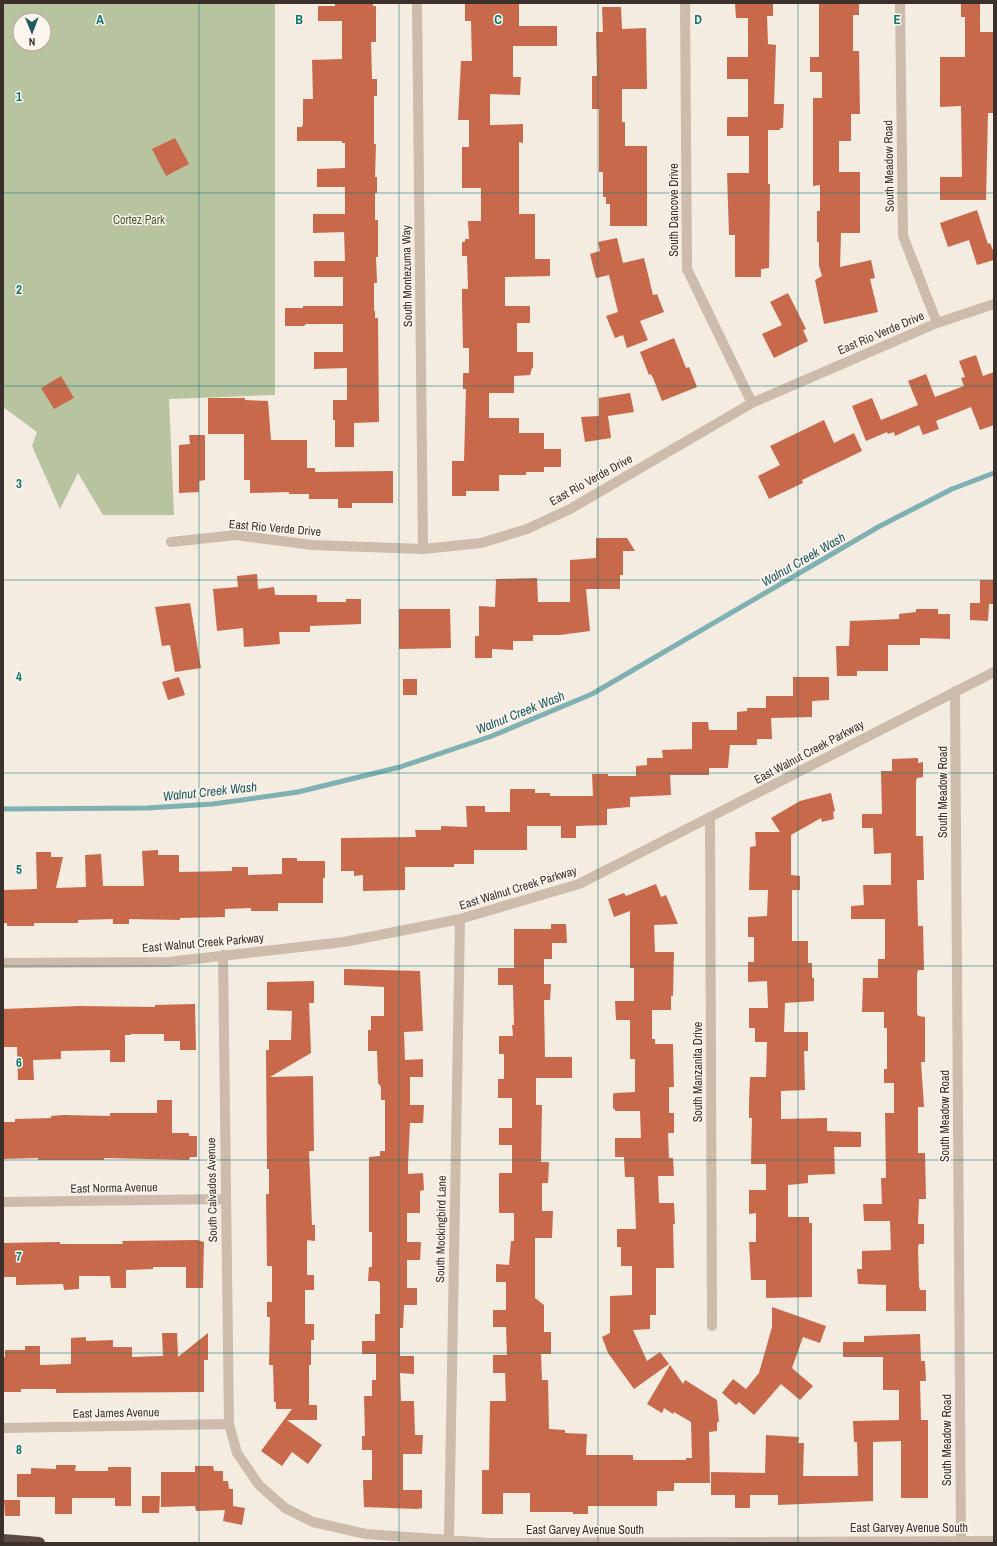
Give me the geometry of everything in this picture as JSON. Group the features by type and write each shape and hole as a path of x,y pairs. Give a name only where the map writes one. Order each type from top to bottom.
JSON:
{"highway":[{"path":"3,1540 39,1543"}],"street":[{"name":"South Montezuma Way","path":"418,3 423,549"},
{"name":"South Dancove Drive","path":"685,3 687,269 752,403"},
{"name":"South Meadow Road","path":"900,3 903,236 937,323"},
{"name":"East Rio Verde Drive","path":"171,542 236,535 312,545 423,549 481,543 527,529 570,509 752,403 937,323 994,304"},
{"name":"East Walnut Creek Parkway","path":"3,963 168,962 344,942 460,919 579,884 994,672"},
{"name":"South Meadow Road","path":"955,691 960,1541"},
{"name":"South Manzanita Drive","path":"710,818 712,1326"},
{"name":"South Mockingbird Lane","path":"449,1539 460,919"},
{"name":"South Calvados Avenue","path":"223,955 229,1424"},
{"name":"East Norma Avenue","path":"3,1202 225,1200"},
{"name":"East Garvey Avenue South","path":"229,1424 237,1453 259,1485 285,1508 313,1522 366,1534 489,1543 994,1541"},
{"name":"East James Avenue","path":"3,1428 229,1424"}],"green space":[{"name":"Cortez Park","path":"3,3 275,3 275,395 169,399 174,515 103,515 78,473 60,509 32,446 37,432 3,407"}],"building":[{"path":"335,3 373,3 373,6 376,6 376,42 371,42 372,79 377,79 377,96 374,96 374,144 376,144 375,177 377,177 377,193 375,193 375,220 378,220 378,257 376,257 377,283 374,283 374,311 375,318 378,318 379,422 354,423 354,447 335,447 333,400 347,400 347,368 314,369 314,352 343,352 343,324 306,324 304,326 285,326 285,308 303,308 303,306 343,306 343,277 314,277 314,261 345,261 344,232 313,233 313,214 345,214 345,187 317,187 317,169 345,168 345,143 342,143 342,141 297,141 297,127 302,127 303,124 303,99 313,99 312,60 342,59 342,21 318,21 318,6 335,6"},
{"path":"465,3 519,3 519,26 557,26 557,46 513,46 513,77 521,77 520,95 490,94 490,125 523,124 523,143 519,142 519,214 535,214 535,259 550,259 550,276 505,277 505,306 530,306 530,323 517,323 517,352 533,352 533,368 530,375 514,376 514,393 489,393 489,418 519,418 519,433 544,433 544,449 561,449 561,467 544,467 544,472 526,472 526,475 499,475 499,491 466,491 466,496 452,496 452,461 464,461 466,389 463,389 463,373 469,373 469,348 463,348 462,289 468,289 467,256 462,256 462,242 465,242 465,239 469,239 468,221 481,221 481,188 462,188 462,147 469,147 469,120 458,120 461,61 472,61 471,21 465,21"},
{"path":"735,3 773,3 773,16 767,16 768,44 776,45 774,104 784,104 783,128 780,128 780,130 768,130 768,184 770,184 769,268 761,269 761,277 735,277 735,235 729,235 727,173 749,173 749,136 727,136 727,117 748,117 748,79 727,79 727,57 748,57 748,18 736,18"},
{"path":"819,3 859,3 859,15 853,15 853,51 859,51 860,114 851,114 851,141 839,141 839,172 860,172 860,233 841,233 840,267 871,260 875,278 870,279 878,312 824,324 815,280 822,276 819,266 819,242 817,242 817,211 820,211 820,185 813,186 813,98 822,98 822,72 810,72 810,57 819,57"},
{"path":"961,3 980,3 980,32 994,32 994,113 988,113 986,200 940,200 940,177 962,177 961,106 940,107 940,57 965,57 965,17 961,17"},
{"path":"602,7 621,7 622,29 646,28 647,89 622,89 622,122 625,122 625,146 647,146 647,226 610,226 610,204 606,204 606,197 603,197 603,172 599,172 599,109 592,109 592,76 597,76 596,32 603,32"},
{"path":"175,138 189,164 166,176 152,149"},
{"path":"977,210 988,244 990,243 994,253 994,260 977,265 969,240 948,247 940,223"},
{"path":"617,238 623,263 644,258 653,295 657,294 664,312 640,321 648,340 627,348 623,335 615,338 606,316 618,312 609,275 596,278 590,254 600,251 598,242"},
{"path":"788,293 806,329 803,330 808,341 774,358 762,334 782,325 770,302"},
{"path":"674,338 686,368 689,367 697,387 662,401 651,374 649,375 640,352"},
{"path":"976,355 983,376 994,372 994,425 980,430 971,407 936,421 939,429 923,435 919,425 895,436 894,432 888,434 887,432 866,441 852,406 872,398 881,420 918,405 908,381 926,374 935,397 964,386 961,378 965,377 959,361"},
{"path":"61,376 74,398 54,409 41,388"},
{"path":"630,393 634,412 608,416 611,438 585,442 581,417 599,416 599,398"},
{"path":"208,398 245,398 245,400 268,401 271,440 307,440 307,468 315,468 315,472 393,471 393,503 352,503 352,508 338,508 338,499 309,499 309,494 289,494 289,492 250,493 250,480 244,480 244,434 208,434"},
{"path":"824,420 834,443 854,433 862,451 802,480 803,483 769,499 758,476 780,465 770,446"},
{"path":"189,435 205,435 205,480 199,481 199,492 179,493 179,445 190,444"},
{"path":"596,538 627,538 635,551 623,551 623,575 620,575 620,589 586,589 590,631 560,635 533,635 533,641 513,641 513,650 492,649 492,658 475,658 475,636 479,636 479,606 495,607 496,579 537,578 538,602 570,602 570,560 596,558"},
{"path":"257,574 258,589 274,587 275,595 317,595 317,602 346,602 346,599 361,599 361,624 310,626 310,632 279,632 280,644 244,647 243,628 217,631 213,589 238,587 237,576"},
{"path":"980,580 994,580 994,604 989,604 988,621 970,620 970,603 980,603"},
{"path":"190,603 201,668 175,672 170,645 162,646 155,607"},
{"path":"399,609 450,609 451,648 399,649"},
{"path":"916,609 938,609 938,614 950,614 950,639 920,638 920,645 888,645 888,671 857,671 857,676 837,676 836,646 849,646 850,621 899,619 899,614 916,612"},
{"path":"179,677 185,695 168,700 162,682"},
{"path":"793,677 829,677 829,700 812,701 812,717 771,718 772,739 757,739 757,745 730,745 728,768 709,768 709,775 670,775 671,795 630,797 630,807 607,809 607,825 576,826 576,838 561,838 561,826 527,826 527,850 474,850 474,864 454,864 454,867 405,867 405,890 363,891 363,875 354,876 354,871 341,871 341,838 416,837 415,830 441,830 441,826 467,827 466,806 485,806 485,812 510,812 510,789 535,789 535,793 550,793 550,796 593,796 592,774 608,774 608,776 636,776 636,766 647,765 647,758 663,758 662,750 692,749 692,722 708,722 709,730 737,730 737,712 747,711 747,708 766,708 766,696 793,696"},
{"path":"403,679 417,679 417,695 403,695"},
{"path":"918,758 918,763 923,762 923,777 917,778 916,781 916,836 923,836 924,880 917,880 917,883 918,926 923,926 924,970 918,970 917,974 917,1013 918,1016 925,1017 925,1062 921,1062 924,1107 918,1107 918,1153 925,1153 926,1199 919,1199 918,1224 924,1224 924,1244 919,1244 918,1247 919,1286 920,1290 926,1290 926,1311 886,1311 886,1285 858,1284 857,1269 862,1269 862,1251 891,1250 890,1221 864,1221 863,1204 882,1204 881,1178 886,1178 885,1113 894,1113 894,1083 884,1083 884,1069 887,1069 887,1028 884,1028 884,1012 862,1012 863,978 878,978 878,959 885,959 885,919 851,919 851,906 864,905 863,885 891,885 891,853 874,854 873,828 862,828 862,814 882,814 881,771 892,771 892,759"},
{"path":"831,793 835,811 833,812 834,819 822,822 821,818 791,835 791,875 800,876 800,890 792,890 792,941 808,941 808,963 812,963 812,978 814,978 814,1001 785,1003 784,1032 808,1032 808,1051 804,1051 805,1090 781,1091 781,1119 827,1118 827,1131 861,1132 861,1147 834,1147 835,1174 808,1175 808,1183 788,1185 788,1217 809,1217 809,1223 812,1223 812,1297 766,1298 766,1280 751,1280 749,1242 756,1242 756,1213 749,1214 749,1190 766,1190 766,1164 751,1164 752,1118 749,1118 749,1102 750,1077 766,1077 767,1042 755,1042 755,1028 749,1028 749,1008 768,1008 767,981 748,982 748,962 754,962 754,937 748,937 748,917 767,916 768,890 749,890 750,847 756,846 755,832 780,832 771,818 800,801"},
{"path":"158,850 158,855 179,855 179,872 232,871 232,867 248,867 248,875 282,874 282,858 297,858 297,861 325,861 323,903 278,903 278,911 251,911 251,908 225,909 225,917 180,918 180,920 129,919 129,924 113,924 113,919 78,920 78,923 34,923 34,926 7,926 7,923 3,923 3,890 37,889 36,852 51,852 51,857 63,857 56,888 86,887 85,855 101,854 103,886 144,886 142,851"},
{"path":"656,884 661,897 666,895 678,924 654,925 655,952 674,952 673,996 671,996 671,1010 652,1010 652,1039 655,1039 655,1044 673,1044 674,1087 669,1087 669,1113 674,1113 674,1133 668,1133 669,1158 673,1158 674,1176 658,1176 659,1203 674,1203 674,1268 656,1268 656,1315 650,1315 650,1329 633,1330 647,1361 660,1352 669,1364 634,1389 608,1353 602,1337 610,1333 610,1296 632,1295 632,1266 621,1266 621,1247 617,1247 617,1229 636,1229 634,1177 625,1177 624,1157 615,1157 615,1138 641,1138 640,1111 615,1111 615,1109 613,1109 613,1094 635,1092 635,1059 630,1059 630,1020 616,1020 615,1001 634,1001 634,968 630,968 630,911 614,917 608,899 624,893 626,896"},
{"path":"551,924 566,924 567,943 552,943 552,959 544,959 544,984 551,984 550,1000 544,1000 545,1057 572,1057 572,1078 536,1078 536,1105 542,1105 541,1162 549,1162 548,1183 542,1183 542,1211 553,1211 552,1238 535,1238 535,1298 544,1305 544,1332 551,1332 551,1354 541,1354 542,1380 548,1380 549,1429 565,1430 565,1433 587,1434 586,1455 633,1455 633,1460 686,1460 686,1458 692,1458 691,1422 674,1412 673,1414 664,1408 662,1413 647,1404 670,1365 683,1384 685,1380 717,1400 719,1422 717,1422 717,1431 709,1432 710,1483 674,1483 674,1491 657,1491 657,1506 588,1506 588,1514 573,1514 573,1512 530,1512 530,1493 503,1493 503,1514 482,1514 482,1470 489,1470 490,1401 506,1401 505,1373 493,1373 493,1355 507,1355 506,1327 493,1327 493,1310 506,1310 506,1282 496,1282 496,1264 509,1265 511,1241 514,1241 514,1213 499,1213 499,1173 512,1173 512,1145 499,1145 499,1128 512,1128 512,1098 498,1098 498,1079 504,1079 504,1054 499,1054 499,1036 513,1036 513,985 498,985 498,968 514,968 514,929 551,929"},
{"path":"344,969 420,971 423,1031 404,1032 405,1060 423,1059 423,1077 410,1077 410,1105 424,1105 423,1123 410,1123 408,1174 423,1173 424,1190 420,1191 420,1213 407,1213 407,1242 421,1242 420,1260 407,1260 407,1288 417,1288 417,1305 404,1305 403,1328 400,1328 400,1356 414,1356 414,1374 400,1373 401,1401 414,1401 415,1435 423,1435 422,1454 403,1454 403,1490 422,1490 422,1508 417,1509 364,1507 363,1480 372,1480 372,1450 362,1450 362,1436 365,1436 364,1396 372,1396 372,1380 376,1380 376,1354 362,1354 362,1341 375,1341 375,1314 380,1314 380,1283 378,1281 368,1281 369,1267 372,1267 372,1232 369,1232 369,1157 380,1156 380,1151 385,1151 385,1100 381,1100 381,1087 378,1083 377,1051 368,1051 368,1030 371,1030 371,1016 384,1016 384,987 344,985"},
{"path":"314,981 314,1003 309,1003 311,1053 270,1077 313,1076 314,1151 309,1151 312,1225 315,1225 315,1241 307,1240 307,1275 314,1275 314,1290 305,1290 305,1324 314,1324 314,1340 311,1340 311,1365 309,1365 309,1405 317,1405 317,1420 287,1420 322,1445 308,1464 292,1452 282,1466 261,1451 292,1409 276,1409 276,1402 274,1402 273,1365 269,1365 270,1317 267,1317 267,1302 272,1302 272,1266 267,1266 266,1194 269,1194 269,1169 267,1169 266,1050 269,1050 269,1040 291,1040 292,1011 267,1010 267,982"},
{"path":"195,1004 196,1050 180,1050 180,1041 164,1041 164,1034 125,1035 125,1062 110,1062 110,1050 61,1051 61,1059 33,1060 34,1080 18,1080 17,1047 3,1047 3,1009 80,1006 155,1007 155,1005"},
{"path":"157,1100 172,1100 172,1133 189,1133 189,1136 197,1136 197,1157 190,1157 189,1160 104,1158 104,1160 38,1160 38,1158 3,1159 3,1122 15,1122 15,1119 51,1118 51,1116 63,1115 110,1116 110,1113 157,1113"},
{"path":"197,1240 204,1242 203,1288 186,1288 186,1267 153,1267 153,1269 126,1270 126,1288 111,1288 110,1276 79,1276 79,1289 64,1290 63,1284 16,1285 16,1277 3,1277 3,1243 60,1242 60,1244 123,1244 122,1241"},
{"path":"772,1307 826,1326 820,1343 803,1337 792,1368 813,1386 800,1400 781,1384 754,1415 739,1402 736,1405 722,1393 733,1379 746,1389 759,1373 772,1327"},
{"path":"162,1333 177,1333 178,1357 208,1333 208,1360 204,1360 204,1392 56,1393 56,1389 21,1389 21,1392 3,1392 3,1357 5,1357 5,1350 25,1350 25,1346 40,1346 40,1365 71,1364 71,1338 86,1337 86,1341 113,1340 113,1347 132,1347 132,1357 163,1356"},
{"path":"920,1334 921,1361 925,1361 926,1381 920,1381 921,1420 928,1420 928,1498 901,1498 901,1441 873,1442 873,1501 778,1505 778,1495 750,1495 750,1508 735,1508 735,1495 711,1495 711,1472 765,1473 766,1435 799,1437 798,1443 804,1443 803,1476 858,1476 857,1442 854,1442 853,1421 899,1420 899,1390 883,1390 883,1357 843,1357 843,1342 864,1342 864,1336"},
{"path":"56,1465 76,1465 75,1471 108,1471 108,1467 131,1467 131,1506 115,1506 115,1498 72,1498 72,1514 55,1514 55,1497 17,1497 17,1474 31,1474 31,1468 56,1469"},
{"path":"195,1466 213,1466 214,1471 223,1471 223,1481 228,1481 229,1489 233,1489 233,1506 245,1508 242,1525 223,1521 225,1510 196,1511 195,1506 161,1507 161,1472 195,1472"},
{"path":"142,1496 160,1496 159,1513 142,1513"},
{"path":"4,1500 20,1500 20,1516 5,1516"}],"waterway":[{"name":"Walnut Creek Wash","path":"3,809 147,808 213,804 298,792 400,767 492,736 592,694 880,526 952,489 994,473"}]}
